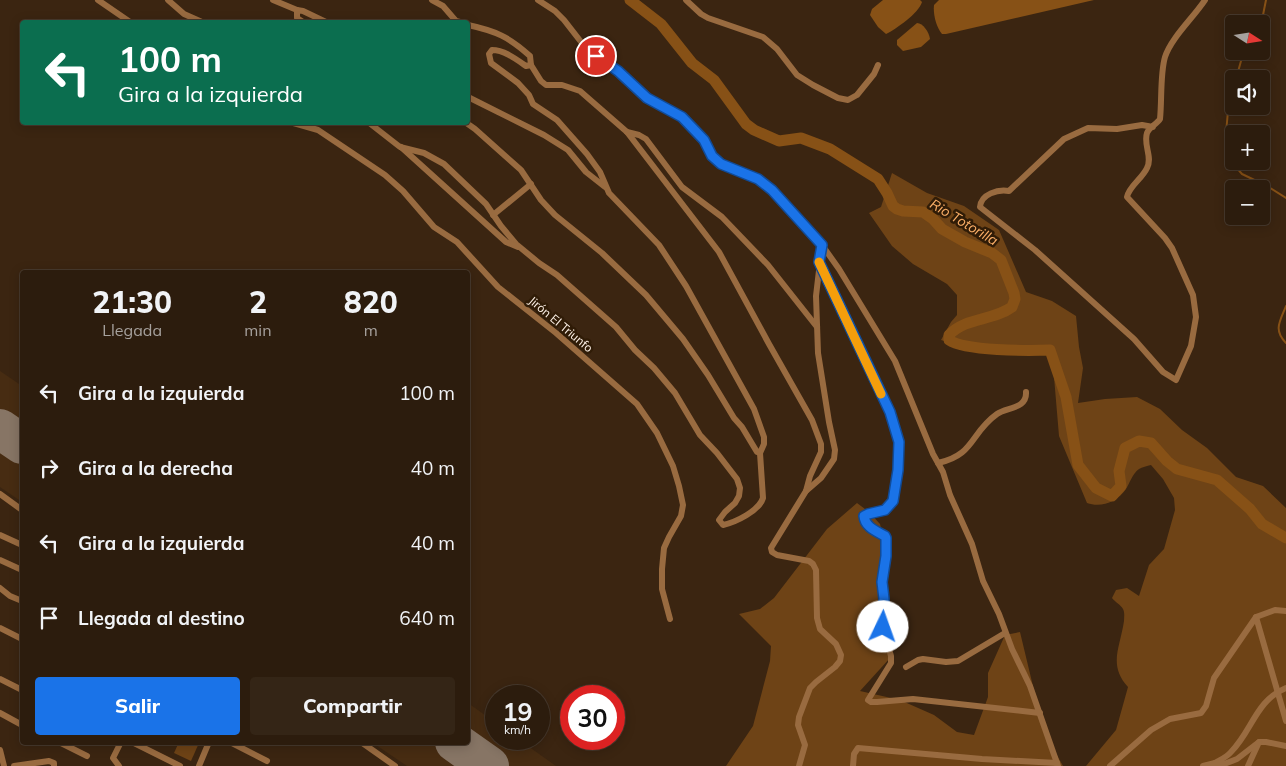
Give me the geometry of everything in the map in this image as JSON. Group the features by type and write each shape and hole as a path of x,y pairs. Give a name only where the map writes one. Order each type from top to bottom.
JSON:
{"street":[{"path":"98,0 127,20"},
{"path":"168,0 184,14 198,20"},
{"path":"274,0 322,20"},
{"path":"432,0 443,6 455,20"},
{"path":"538,0 555,11 585,47 618,71 647,98 682,117 704,140 716,160 758,179 772,190 822,245 855,293 895,361 943,472 950,495 972,544 983,581 999,614 1005,633 1040,713 1057,764 858,748 854,754 853,766"},
{"path":"686,0 708,18 762,37 777,49 797,75 838,98 848,100 857,96 874,74 878,65"},
{"path":"1153,127 1142,125 1117,129 1088,128 1080,131 1064,139 1009,190 991,193 982,200 980,207 1035,250 1134,339 1163,372 1176,380 1191,346 1196,317 1193,295 1172,248 1127,198 1128,192 1144,174 1150,162 1146,136 1148,130 1153,127 1159,121 1160,117 1165,56 1177,35 1205,0"},
{"path":"297,10 297,18 300,20"},
{"path":"470,25 485,29 512,40 530,56 531,65 541,81 546,85 562,85 580,91 627,132 719,252 768,344 812,420 821,444 821,452 806,490 774,544 772,552 777,555 809,561 813,564 816,570 817,618 820,629 836,644 841,655 838,664 810,688 799,716 798,725 805,745 799,766"},
{"path":"400,146 424,153 444,164 486,204 511,238 522,249 557,275 616,327 634,350 654,368 675,393 700,435 737,478 740,488 739,496 719,520 723,525 755,510 761,504 763,498 760,453 764,444 764,437 754,409 686,286 659,245 609,194 600,172 557,120 534,104 518,83 491,63 489,54 492,50 496,50 514,57 526,66 531,65"},
{"path":"470,98 544,135 568,150 586,172 606,188"},
{"name":"Jirón El Triunfo","path":"300,125 318,130 385,175 403,191 434,227 457,242 498,287 556,333 637,404 657,433 672,466 683,505 681,516 669,537 663,555 662,589 670,619"},
{"path":"372,125 400,146 506,242 522,249"},
{"path":"469,125 521,170 541,200 555,215 602,253 646,295 683,339 734,418 742,427 757,452 760,453"},
{"path":"627,132 646,139 682,187 722,217 768,265 817,327"},
{"path":"494,215 531,184"},
{"path":"806,490 821,478 827,470 834,460 835,450 818,353 816,296 822,245"},
{"path":"819,262 890,412 899,442 898,470 893,501 885,510 864,516 869,527 886,538 886,556 882,582 884,599 883,627 891,656 889,668 868,700 877,702 913,699 1040,713"},
{"path":"938,463 951,460 963,453 969,448 980,429 997,414 1020,404 1024,400 1026,392"},
{"path":"0,494 20,509"},
{"path":"0,535 20,543"},
{"path":"0,560 20,569"},
{"path":"0,588 10,596 20,600"},
{"path":"1110,766 1151,730 1170,719 1200,713 1206,706 1214,678 1256,616 1275,610 1286,611"},
{"path":"1256,616 1279,691 1286,721"},
{"path":"0,628 20,639"},
{"path":"906,667 923,659 946,662 958,661 1005,633"},
{"path":"0,679 20,689"},
{"path":"1203,766 1215,763 1231,753 1266,701 1286,688"},
{"path":"0,713 20,722"},
{"path":"1215,763 1224,764 1237,758 1259,742 1286,746"},
{"path":"1248,766 1259,742"},
{"path":"64,745 87,756"},
{"path":"119,745 113,758 119,766"},
{"path":"138,745 180,766"},
{"path":"199,766 208,745"},
{"path":"236,745 267,761"},
{"path":"364,745 393,765"},
{"path":"0,750 4,766"},
{"path":"14,766 49,760 54,763 54,766"}],"shaded area":[{"path":"883,0 920,0 922,2 912,16 886,34 878,27 870,15 872,9"},
{"path":"939,0 1094,0 942,34 934,12 934,5"},
{"path":"917,23 925,28 930,39 921,47 903,51 897,45 897,40"},
{"path":"892,173 927,193 964,206 999,230 1026,292 1052,301 1076,316 1083,368 1078,403 1137,397 1160,409 1182,430 1207,448 1236,477 1263,486 1286,508 1286,766 1086,766 1116,730 1128,687 1118,671 1117,664 1124,612 1112,598 1116,590 1127,588 1139,596 1149,565 1164,549 1175,510 1174,498 1163,479 1151,465 1137,471 1122,494 1108,503 1098,505 1087,503 1059,436 1053,365 1048,353 1027,349 987,353 941,340 957,315 957,295 947,284 913,264 892,246 869,213 881,207"},
{"path":"0,371 20,385 20,501 0,487"},
{"path":"857,503 880,524 884,539 887,591 881,618 890,638 890,658 860,691 900,700 934,715 957,732 974,735 988,697 988,673 1005,635 1020,632 1044,732 1063,766 726,766 753,726 770,661 771,646 739,614 760,609 774,598 827,529"},
{"path":"470,704 485,715 485,750 533,750 556,766 407,766 376,745 470,745"},
{"path":"178,745 198,745 191,761 174,753"}],"waterway":[{"name":"Rio Totorilla","path":"630,0 661,24 692,63 714,80 746,124 754,130 779,141 801,138 830,149 878,179 893,206 897,209 923,212 942,229 965,242 992,253 1001,260 1014,293 1015,299 1012,307 997,315 963,325 949,335 949,340 957,344 982,348 1050,350 1066,397 1078,465 1096,488 1112,496 1121,486 1119,471 1125,448 1139,441 1151,443 1177,469 1217,480 1250,509 1262,524 1286,538"},
{"path":"1263,15 1266,0"},
{"path":"1238,70 1242,60"},
{"path":"1228,115 1225,144 1236,167 1242,174 1286,198"},
{"path":"1286,306 1279,325 1280,334 1286,343"}],"runway":[{"path":"0,429 20,443"},
{"path":"459,745 489,766"}],"slow traffic":[{"path":"819,262 881,394"}],"route":[{"path":"596,56 618,71 647,98 682,117 704,140 712,156 721,164 758,179 772,190 822,245 819,262 890,412 899,442 898,470 893,501 885,510 864,516 869,527 886,538 886,556 882,582 885,612 883,627"}]}
